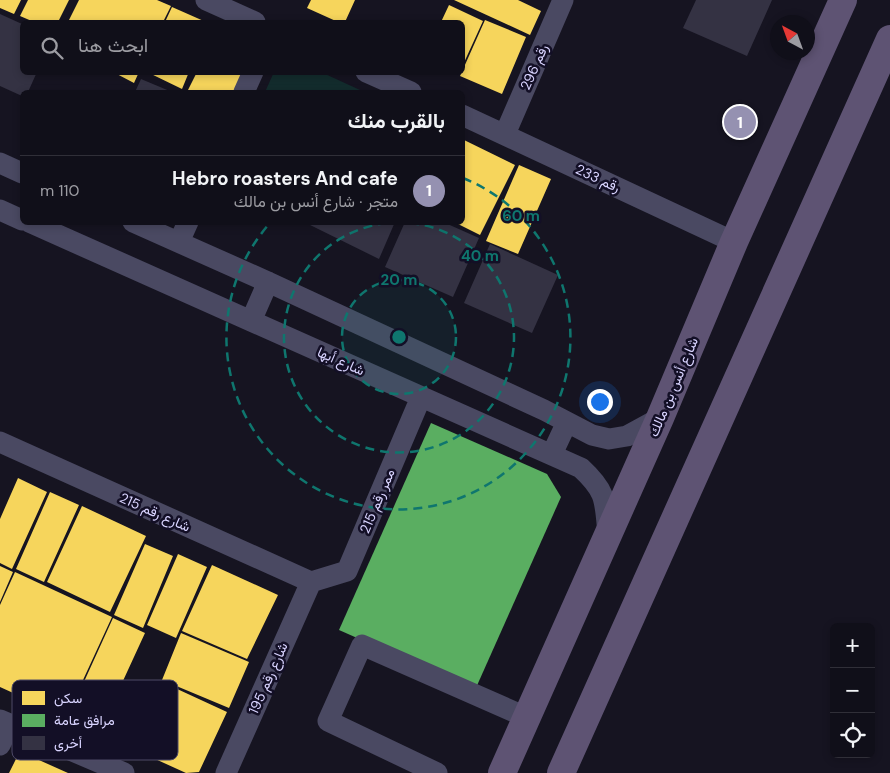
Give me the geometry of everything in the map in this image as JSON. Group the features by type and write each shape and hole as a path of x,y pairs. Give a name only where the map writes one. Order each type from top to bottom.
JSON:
{"main road":[{"name":"شارع أنس بن مالك","path":"502,773 660,418 734,242 843,0"},
{"path":"561,773 890,40"}],"street":[{"path":"206,0 250,20"},
{"name":"رقم 296","path":"504,134 563,0"},
{"path":"245,90 252,75"},
{"path":"373,75 406,90"},
{"name":"رقم 233","path":"465,116 734,242"},
{"path":"0,163 20,173"},
{"path":"0,210 20,219"},
{"name":"شارع أبها","path":"36,225 581,468 594,480 604,497 608,537"},
{"path":"141,225 268,282 592,435 609,439 627,436 660,418"},
{"path":"179,242 187,225"},
{"path":"251,321 268,282"},
{"name":"ممر رقم 215","path":"311,582 347,571 422,397"},
{"path":"552,454 567,422"},
{"name":"شارع رقم 215","path":"0,442 311,582"},
{"name":"شارع رقم 195","path":"226,773 311,582"},
{"path":"437,773 328,721 362,645 526,717"},
{"path":"0,745 5,722"},
{"path":"94,760 124,773"}],"green space":[{"path":"273,75 327,75 360,90 266,90"}],"building: سكن":[{"path":"0,0 21,0 14,14 0,8"},
{"path":"28,0 69,0 59,20 29,20 20,16"},
{"path":"79,0 157,0 171,6 164,20 69,20"},
{"path":"311,0 355,0 346,20 334,20 307,8"},
{"path":"454,0 518,0 541,11 530,35"},
{"path":"449,5 483,21 465,60 465,20 442,20"},
{"path":"172,7 201,20 166,20"},
{"path":"485,20 526,37 502,94 460,76 465,75 465,65"},
{"path":"119,75 138,75 134,83"},
{"path":"153,75 188,75 182,89"},
{"path":"196,75 242,75 235,90 188,90"},
{"path":"465,140 515,165 480,235 460,225 465,225"},
{"path":"519,165 551,179 518,254 486,241"},
{"path":"18,478 47,492 12,569 0,563 0,519"},
{"path":"50,492 79,505 44,582 16,569"},
{"path":"82,506 146,536 110,612 47,582"},
{"path":"145,544 173,556 143,628 114,615"},
{"path":"178,554 207,567 176,638 147,625"},
{"path":"212,565 278,595 247,659 182,631"},
{"path":"0,566 13,572 0,602"},
{"path":"15,572 112,617 83,680 12,680 12,692 0,687 0,605"},
{"path":"113,618 145,633 123,680 85,680"},
{"path":"181,633 249,662 229,708 178,687 178,680 162,680"},
{"path":"178,689 227,712 199,772 186,773 157,760 178,760"},
{"path":"16,760 39,760 68,773 9,773"}],"building: مرافق عامة":[{"path":"431,423 547,474 561,497 475,690 339,630"}],"building: أخرى":[{"path":"696,0 772,0 747,56 683,28"},
{"path":"0,14 20,23 20,75 36,75 29,90 20,90 20,95 0,86"},
{"path":"141,79 167,90 136,90"},
{"path":"310,225 394,225 379,259"},
{"path":"404,225 450,225 479,238 453,297 385,267"},
{"path":"490,244 558,275 532,333 464,303"}],"place":[{"name":"Hebro roasters And cafe","path":"740,122"}]}
